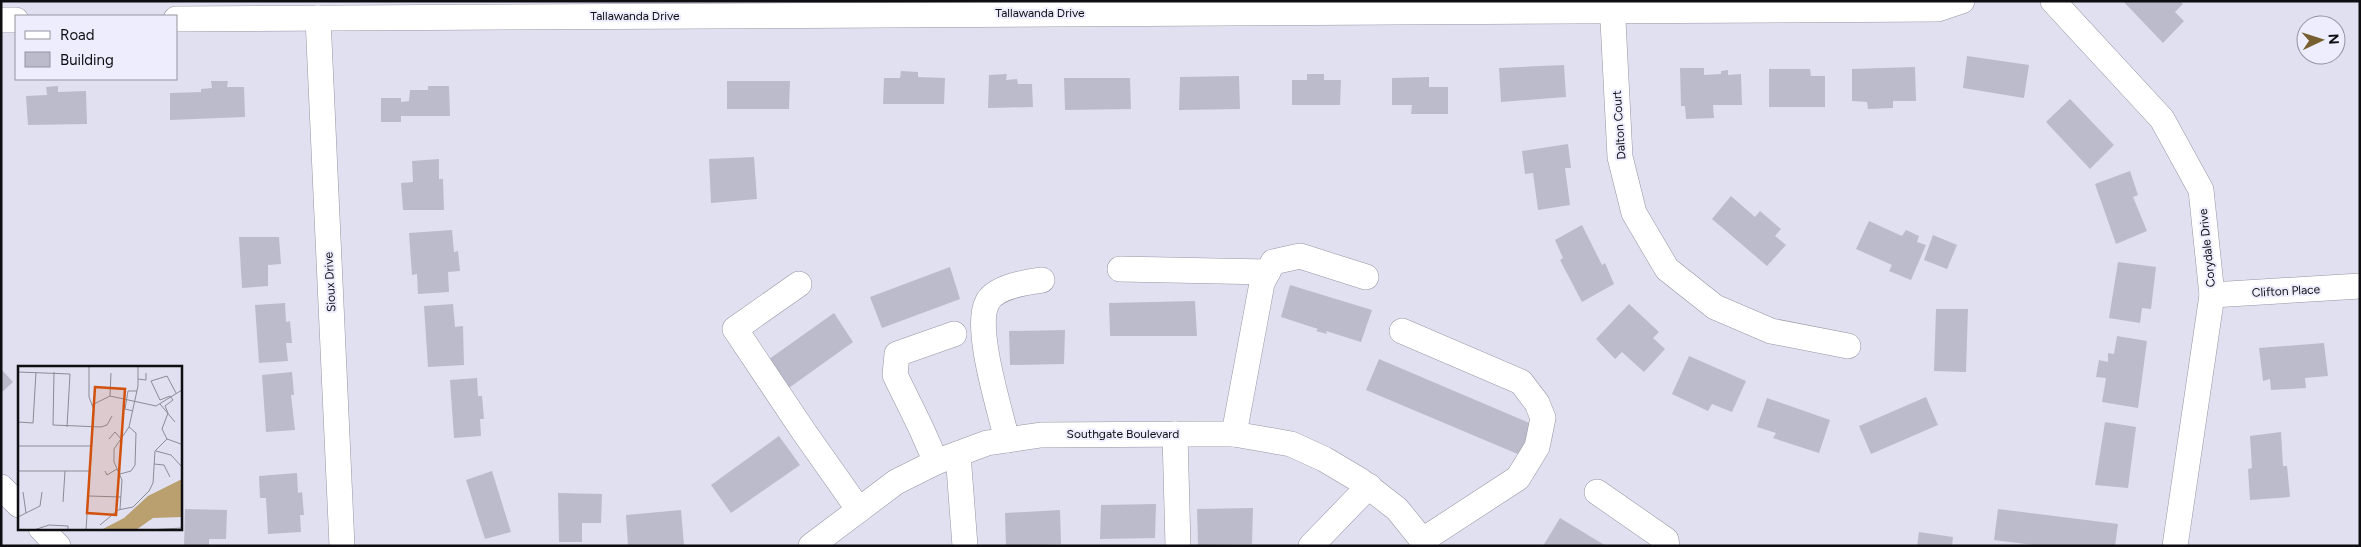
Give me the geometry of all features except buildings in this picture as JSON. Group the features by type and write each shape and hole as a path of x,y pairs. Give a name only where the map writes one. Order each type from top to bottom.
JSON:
{"street":[{"name":"Tallawanda Drive","path":"178,19 318,18 778,8 1612,6 1938,8 1962,1"},
{"name":"Corydale Drive","path":"2053,1 2162,119 2201,190 2212,295 2175,546"},
{"name":"Dalton Court","path":"1612,6 1620,157 1634,213 1667,269 1715,307 1771,331 1848,346"},
{"name":"Sioux Drive","path":"318,18 342,546"},
{"path":"1,20 15,20"},
{"path":"1234,434 1262,283 1274,262 1300,256 1366,277"},
{"path":"1120,269 1268,272"},
{"path":"1007,440 985,345 983,319 987,302 1002,290 1019,284 1042,280"},
{"path":"799,284 735,329 859,510"},
{"name":"Clifton Place","path":"2212,295 2360,286"},
{"path":"1402,331 1521,382 1537,403 1543,418 1537,446 1518,478 1425,543"},
{"path":"954,334 897,354 895,375 921,428 947,458 965,546"},
{"path":"1175,434 1178,546"},
{"name":"Southgate Boulevard","path":"811,546 896,482 947,458 986,443 1041,435 1175,434 1234,434 1291,444 1324,459 1369,486 1397,509 1425,543"},
{"path":"1311,546 1369,486"},
{"path":"1,487 18,504"},
{"path":"1597,492 1666,540 1667,546"},
{"path":"43,530 58,546"}]}
